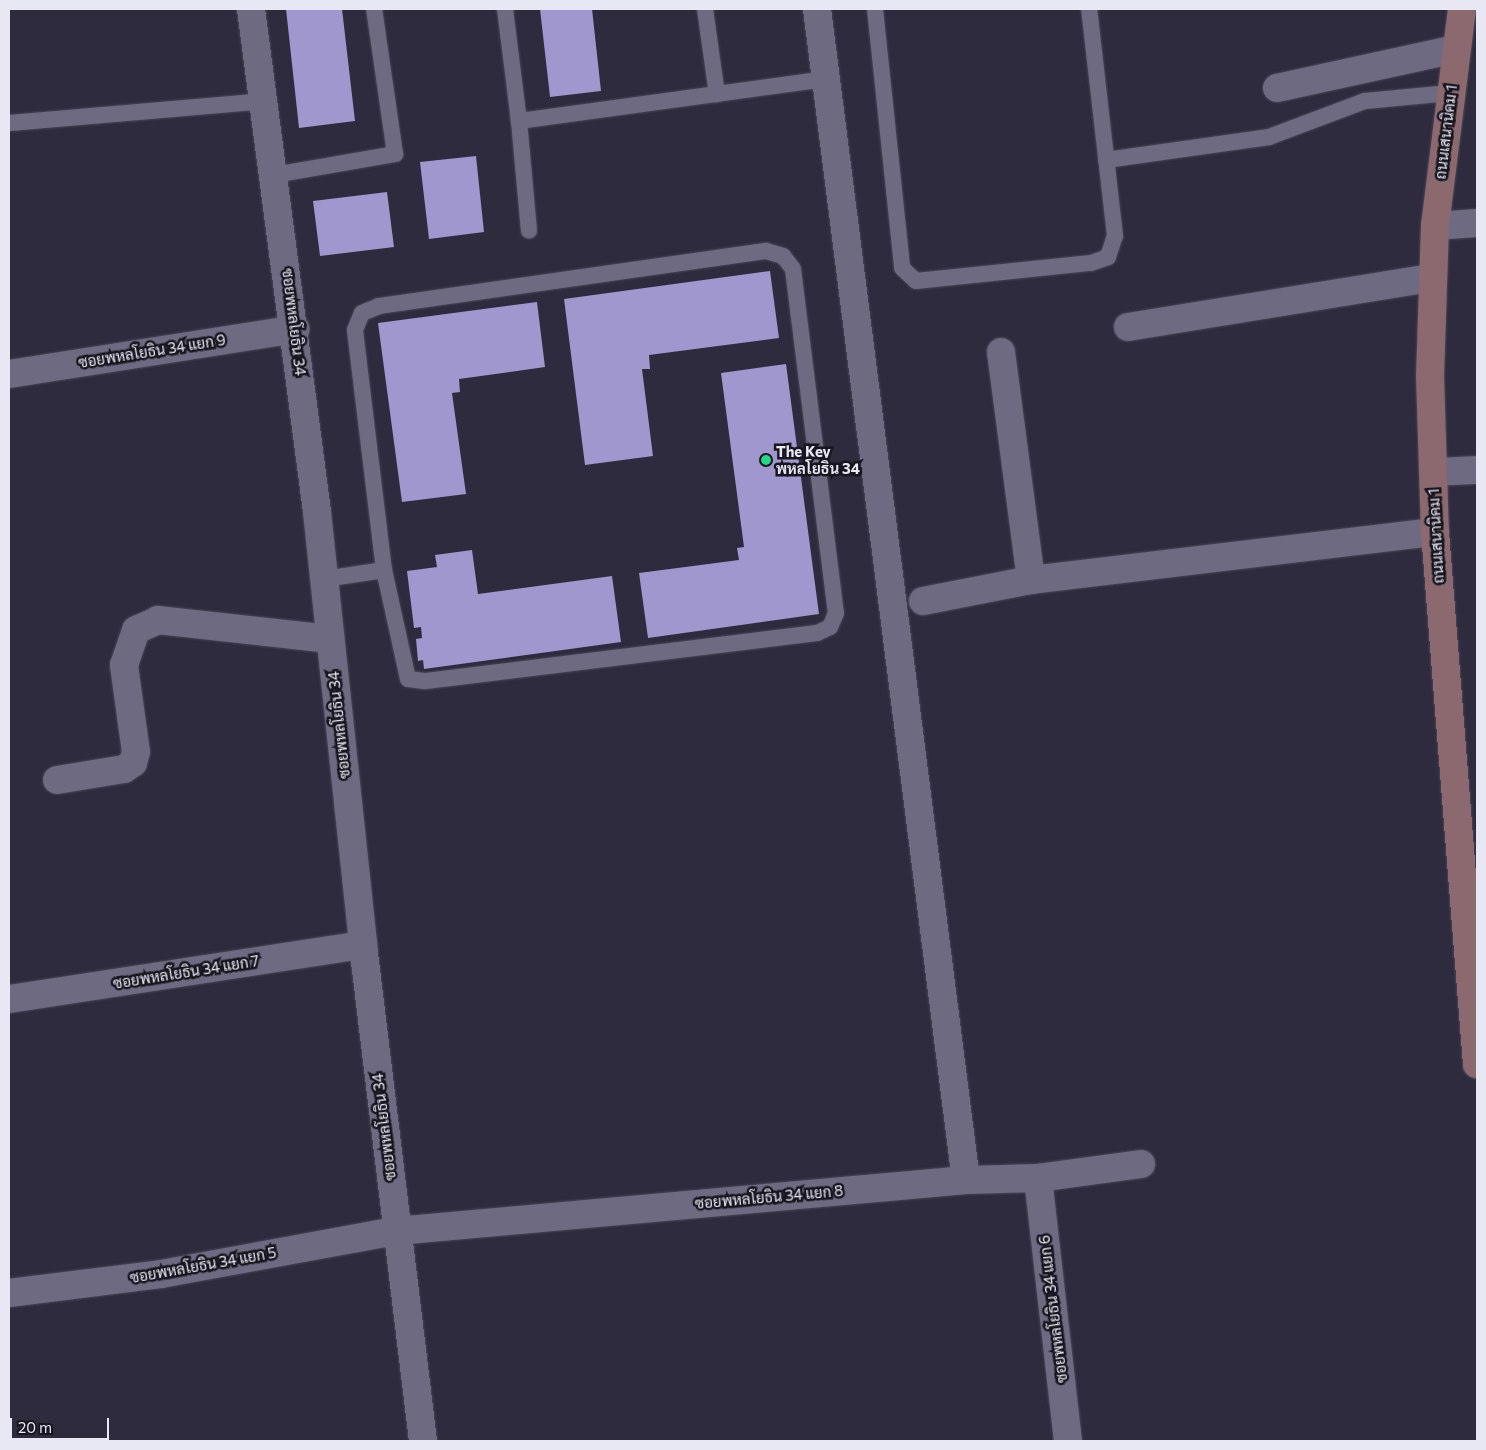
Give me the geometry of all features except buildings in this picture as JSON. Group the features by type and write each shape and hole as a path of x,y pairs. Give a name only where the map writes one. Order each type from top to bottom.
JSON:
{"street":[{"name":"ซอยพหลโยธิน 34","path":"251,9 295,329 363,945 423,1441"},
{"path":"817,9 966,1180"},
{"name":"ถนนเสนานิคม 1","path":"1462,9 1450,93 1432,278 1433,472 1435,532 1477,1064"},
{"path":"1277,88 1456,49"},
{"path":"1436,226 1477,223"},
{"path":"1128,327 1432,278"},
{"name":"ซอยพหลโยธิน 34 แยก 9","path":"9,374 295,329"},
{"path":"1001,352 1031,580"},
{"path":"1433,472 1477,470"},
{"path":"923,601 1031,580 1435,532"},
{"path":"57,780 124,769 133,763 136,752 124,665 136,630 158,620 330,639"},
{"name":"ซอยพหลโยธิน 34 แยก 7","path":"9,999 363,945"},
{"name":"ซอยพหลโยธิน 34 แยก 8","path":"396,1230 966,1180 1038,1178 1141,1164"},
{"name":"ซอยพหลโยธิน 34 แยก 6","path":"1038,1178 1068,1441"},
{"name":"ซอยพหลโยธิน 34 แยก 5","path":"9,1293 161,1274 396,1230"}],"lane":[{"path":"274,175 395,154 374,9"},
{"path":"505,9 519,120 529,231"},
{"path":"705,9 717,94"},
{"path":"875,9 902,268 910,279 932,281 1102,260 1112,248 1115,236 1089,9"},
{"path":"519,120 826,79"},
{"path":"1106,160 1269,136 1366,102 1450,93"},
{"path":"9,123 264,101"},
{"path":"766,251 783,256 793,269 836,614 830,627 817,633 424,681 408,679 402,667 384,570 355,330 362,313 379,306 766,251"},
{"path":"324,579 384,570"}],"place":[{"name":"The Key พหลโยธิน 34","path":"766,460"}]}
